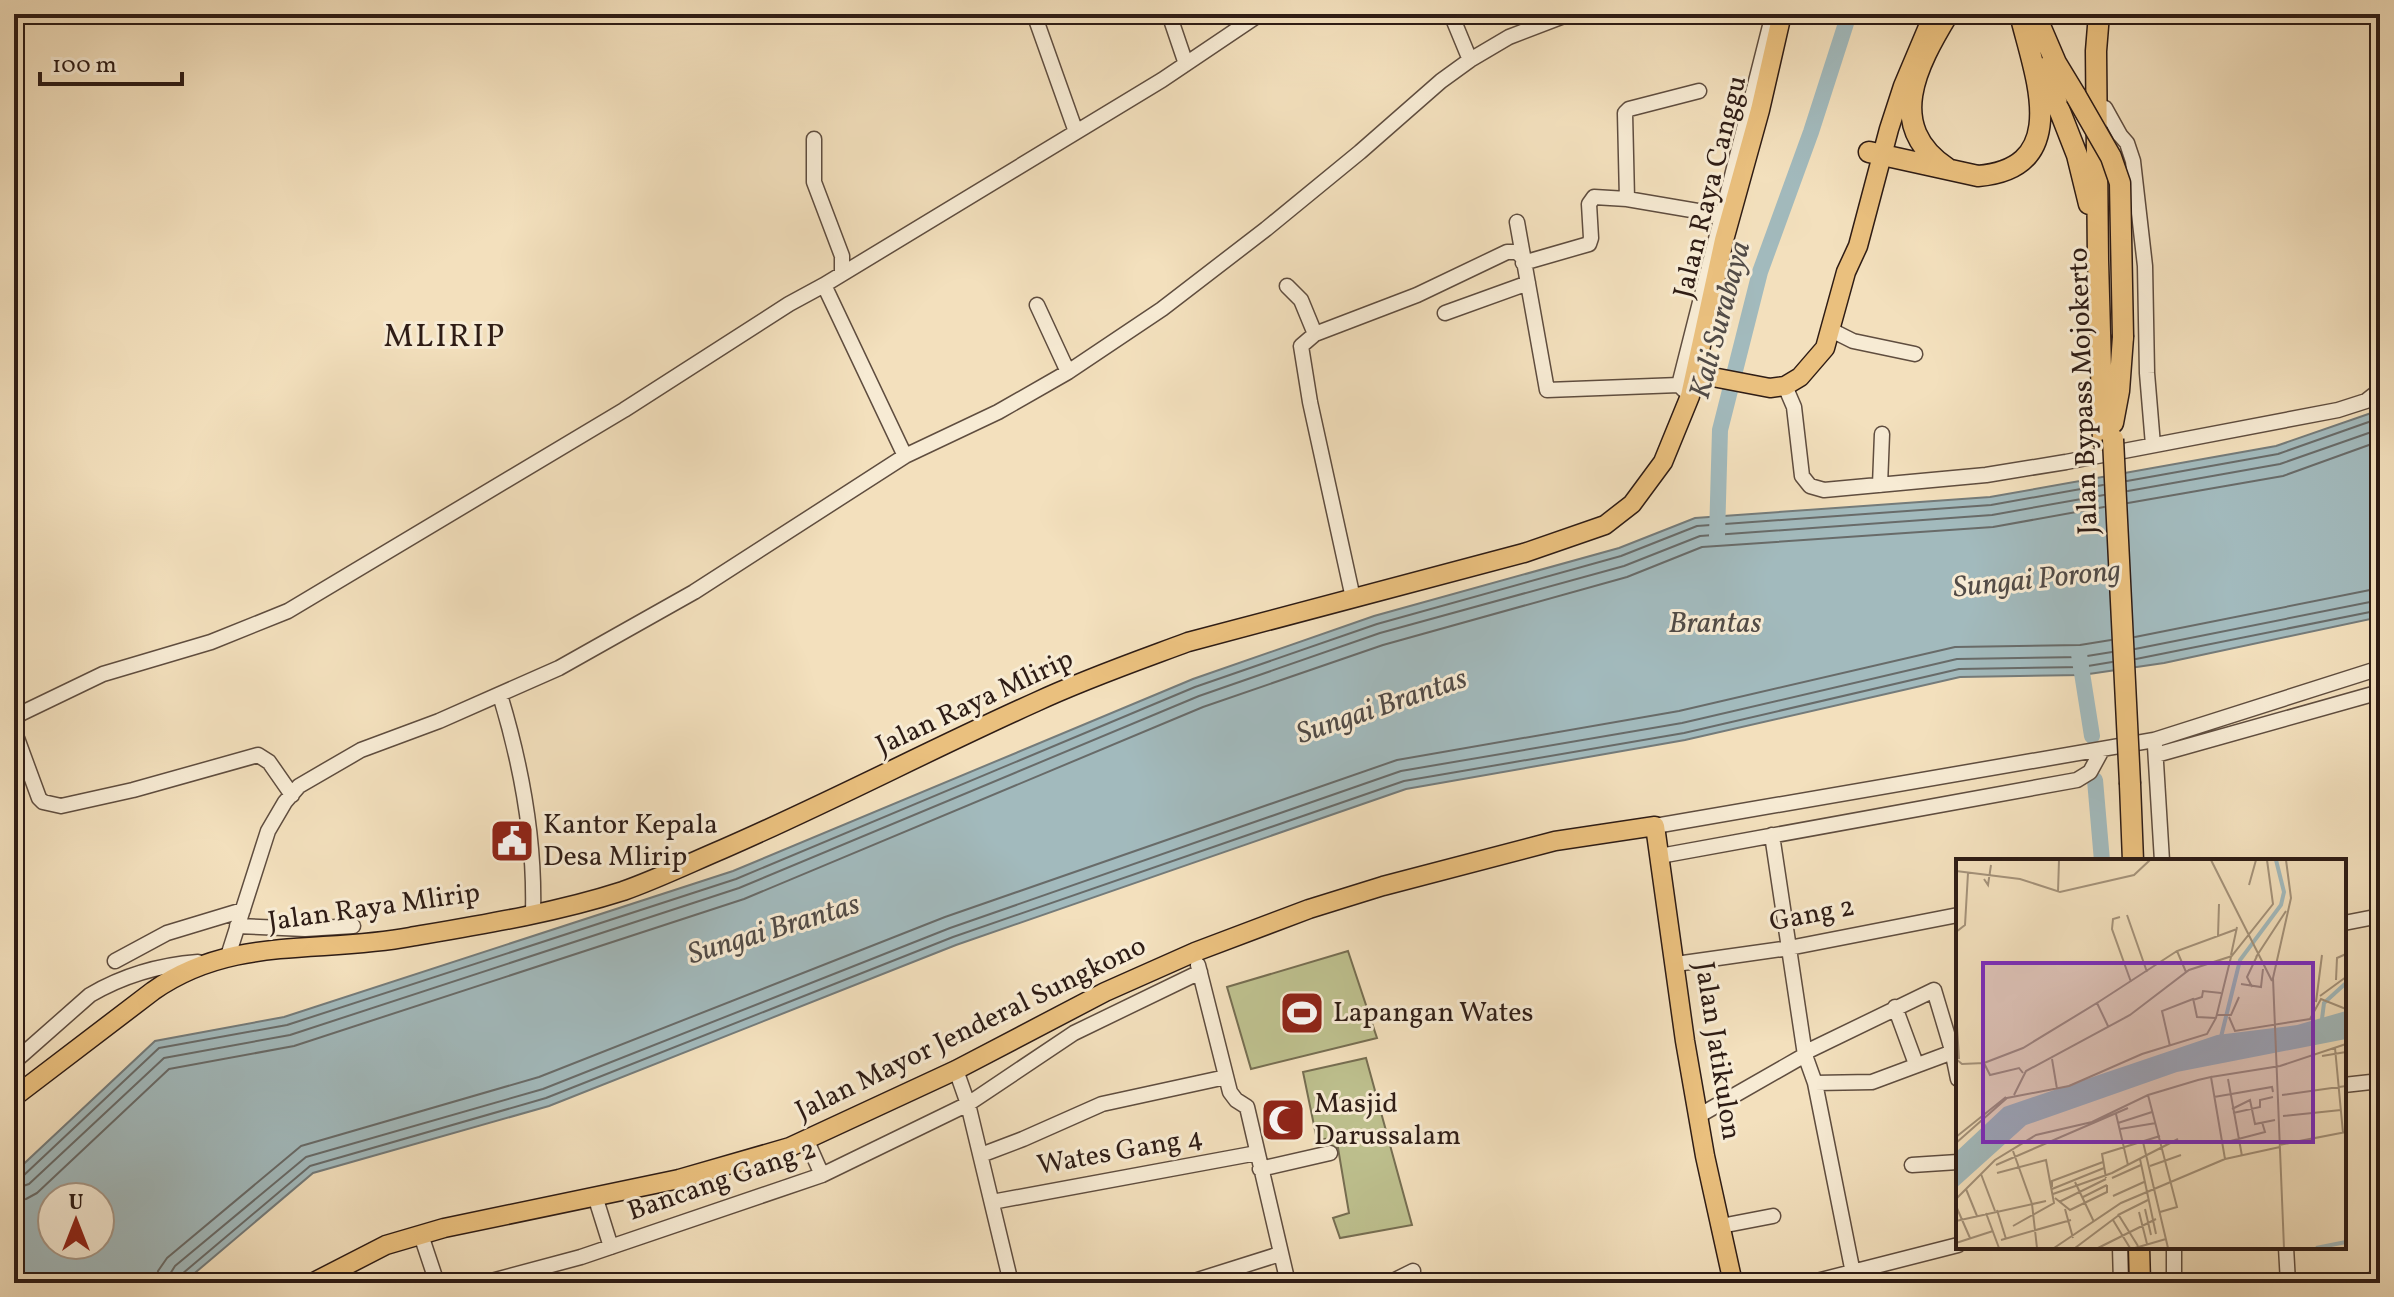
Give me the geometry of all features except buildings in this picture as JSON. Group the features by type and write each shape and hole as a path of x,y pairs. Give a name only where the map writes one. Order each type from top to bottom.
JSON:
{"highway":[{"path":"1875,154 1978,176 1997,174 2014,167 2038,135 2042,113 2020,14"},
{"path":"2020,14 2077,155 2089,201 2098,260"},
{"path":"2035,14 2056,63 2111,157 2120,183 2123,337 2119,391 2109,434"},
{"name":"Jalan Bypass Mojokerto","path":"2099,14 2096,51 2098,260 2124,785 2123,859"},
{"name":"Jalan Bypass Mojokerto","path":"2108,14 2105,192 2109,434"},
{"path":"1938,17 1916,79 1911,112 1918,142 1930,156 1951,170"},
{"name":"Jalan Bypass Mojokerto","path":"2124,785 2133,859"},
{"path":"2139,1249 2140,1283"},
{"path":"2149,1249 2150,1283"}],"main road":[{"name":"Jalan Raya Canggu","path":"1697,374 1724,240 1760,110 1782,14"},
{"path":"1697,374 1777,387 1800,377 1825,348 1846,272 1846,245 1900,73 1910,52 1938,17"},
{"name":"Jalan Raya Mlirip","path":"14,1097 165,982 206,962 228,956 407,938 533,913 621,891 781,824 1037,701 1188,642 1524,553 1605,525 1624,511 1647,486 1663,462 1685,391 1697,374"},
{"name":"Jalan Jatikulon","path":"1655,826 1685,1041 1705,1156 1733,1283"},
{"name":"Jalan Mayor Jenderal Sungkono","path":"312,1283 386,1245 679,1179 807,1141 1195,952 1309,909 1383,886 1555,841 1655,826"}],"street":[{"path":"1034,14 1076,132"},
{"path":"1169,14 1186,64"},
{"path":"14,719 103,674 211,642 288,611 624,410 789,304 1186,64 1260,14"},
{"path":"1451,14 1470,60"},
{"path":"228,956 268,831 292,795 309,779 361,750 559,668 694,592 905,456 998,412 1068,372 1162,309 1266,229 1470,60 1509,37 1569,14"},
{"path":"1517,222 1548,391 1685,391 1721,215 1773,14"},
{"path":"1627,199 1625,113 1629,109 1699,91"},
{"path":"2105,108 2127,143 2133,161 2145,266 2147,373 2153,445"},
{"path":"814,139 814,182 842,256 842,274"},
{"path":"1522,259 1586,246 1591,238 1590,200 1594,197 1627,199 1721,215"},
{"path":"1353,598 1301,355 1303,343 1315,334 1417,295 1507,252 1517,252 1522,259"},
{"path":"1445,313 1528,283"},
{"path":"824,285 905,456"},
{"path":"1287,286 1301,300 1315,334"},
{"path":"1037,305 1068,372"},
{"path":"1831,330 1853,341 1915,354"},
{"path":"1777,387 1794,407 1805,483 1824,490 1986,475 2338,410 2366,401 2378,392 2380,377"},
{"path":"1880,485 1882,434"},
{"path":"2155,748 2380,668"},
{"path":"1655,826 2102,750 2155,748 2380,692"},
{"path":"500,695 519,760 535,870 533,913"},
{"path":"14,730 39,798 52,805 61,806 133,790 258,755 269,762 292,795"},
{"path":"2155,748 2162,859"},
{"path":"1660,856 2077,780 2090,772 2102,750"},
{"path":"1772,835 1806,1053 1815,1083 1854,1278"},
{"path":"115,961 167,933 243,910"},
{"name":"Gang 2","path":"1676,964 1789,948 1956,915"},
{"path":"2346,923 2380,916"},
{"path":"237,926 305,929 353,926"},
{"path":"1195,952 1230,1092 1247,1107 1288,1283"},
{"path":"14,1062 90,995 104,987 153,968 206,962"},
{"name":"Bancang Gang 2","path":"484,1283 611,1247 822,1175 968,1104 1074,1033 1200,972"},
{"path":"1700,1115 1806,1053 1895,1007 1935,991 1955,1050 1872,1082 1815,1083"},
{"path":"1895,1007 1916,1064"},
{"path":"1063,1014 1074,1033"},
{"path":"956,1070 968,1104 1011,1283"},
{"path":"981,1155 1102,1104 1226,1077"},
{"path":"2346,1085 2380,1081"},
{"path":"807,1141 822,1175"},
{"name":"Wates Gang 4","path":"992,1202 1257,1153"},
{"path":"1260,1169 1330,1153"},
{"path":"1912,1165 1956,1162"},
{"path":"595,1196 611,1247"},
{"path":"1721,1226 1773,1216"},
{"path":"421,1235 437,1283"},
{"path":"1809,1283 1854,1278 1956,1246"},
{"path":"2120,1249 2121,1283"},
{"path":"2174,1249 2174,1283"},
{"path":"2286,1249 2288,1283"},
{"path":"1188,1283 1280,1254"},
{"path":"1389,1283 1413,1271"},
{"path":"2356,1283 2380,1278"}],"green space":[{"name":"Lapangan Wates","path":"1348,951 1377,1038 1251,1069 1227,987"},
{"path":"1366,1058 1412,1225 1340,1238 1333,1218 1349,1213 1338,1148 1325,1148 1325,1139 1317,1140 1303,1072"}],"water":[{"name":"Brantas","path":"2380,410 2380,617 2164,663 2082,675 1960,677 1685,740 1406,789 956,945 549,1106 313,1173 183,1283 14,1283 14,1173 155,1041 284,1017 733,871 1193,679 1374,616 1619,548 1695,518 1990,497 2276,446"}],"waterway":[{"name":"Kali Surabaya","path":"1717,536 1720,430 1760,272 1811,132 1849,14"},
{"path":"2079,654 2092,736"},
{"path":"2095,780 2102,859"},
{"path":"2127,1249 2129,1283"}],"place":[{"name":"Kantor Kepala Desa Mlirip","path":"512,841"},
{"name":"Lapangan Wates","path":"1302,1013"},
{"name":"Masjid Darussalam","path":"1283,1120"}],"district":[{"name":"MLIRIP","path":"445,338"}],"water label":[{"name":"Sungai Porong","path":"2037,580"},
{"name":"Sungai Brantas","path":"1382,707"},
{"name":"Sungai Brantas","path":"774,930"}]}
